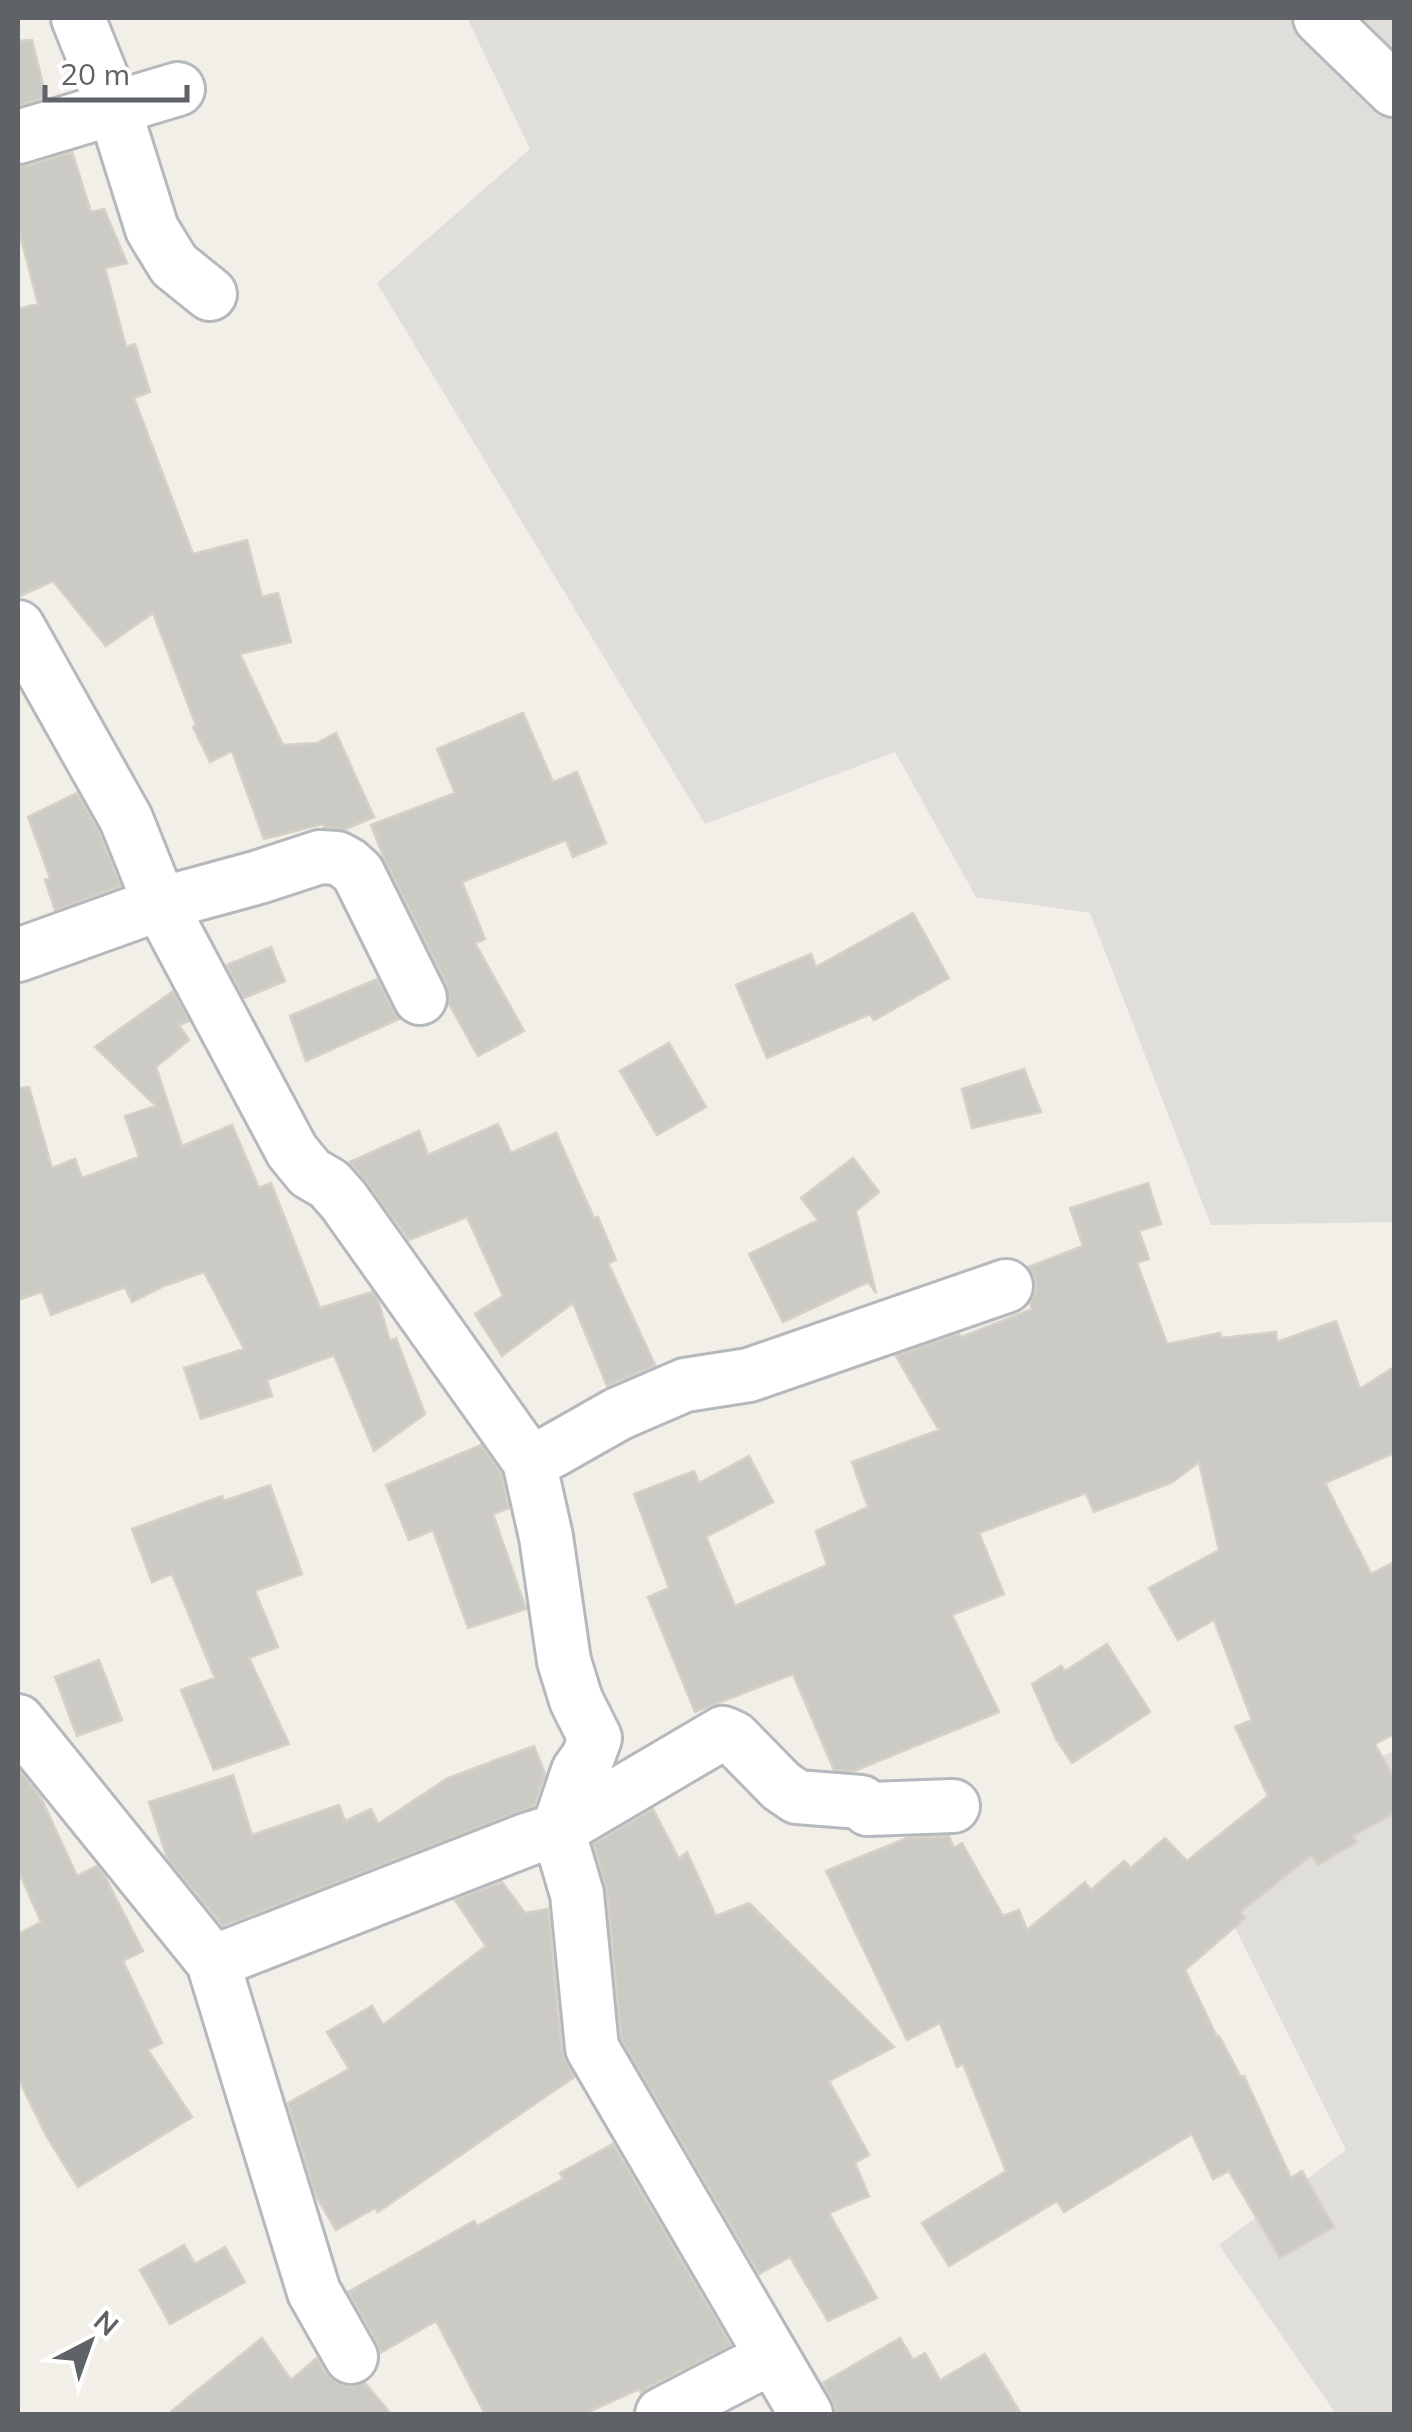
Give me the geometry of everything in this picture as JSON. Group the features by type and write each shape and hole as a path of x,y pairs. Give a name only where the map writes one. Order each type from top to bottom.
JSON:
{"street":[{"path":"78,18 114,108 152,229 174,265 210,294"},
{"path":"1320,18 1394,90"},
{"path":"18,136 178,89"},
{"path":"18,627 126,819 160,904 292,1151 310,1173 330,1184 344,1202 529,1461 546,1536 564,1661 576,1700 595,1738 578,1772 558,1830 577,1894 592,2048 806,2414"},
{"path":"18,955 160,904 320,857 337,858 358,873 420,998"},
{"path":"529,1461 618,1414 686,1385 748,1375 1006,1286"},
{"path":"18,1721 212,1962 314,2292 351,2357"},
{"path":"212,1962 558,1830 724,1733 797,1796 861,1802 868,1809 953,1806"},
{"path":"662,2414 772,2356"}],"shaded area":[{"path":"467,18 1394,18 1394,1222 1211,1225 1090,913 976,897 895,752 705,824 377,283 530,149"},
{"path":"1394,1751 1394,2414 1336,2414 1219,2245 1346,2150 1207,1872 1347,1771"}],"building":[{"path":"32,40 46,97 18,106 18,41"},
{"path":"72,152 91,212 104,209 127,263 105,268 126,347 135,344 150,392 134,398 193,554 247,540 262,597 278,593 291,642 240,654 283,745 317,743 336,733 374,817 344,830 323,824 264,839 232,751 210,762 193,727 196,725 153,613 106,646 53,581 18,597 18,309 38,304 18,227 18,166"},
{"path":"523,713 553,782 577,772 606,843 573,857 566,840 462,882 485,939 475,943 524,1031 478,1056 449,1004 447,985 371,825 455,793 437,749"},
{"path":"77,793 99,832 121,886 55,910 45,880 50,878 28,817"},
{"path":"913,913 949,978 874,1020 870,1014 767,1058 736,985 811,954 816,967"},
{"path":"271,947 285,981 244,998 227,965"},
{"path":"377,979 399,1019 306,1061 290,1016"},
{"path":"173,991 189,1021 179,1025 189,1040 156,1067 182,1146 232,1125 259,1188 271,1183 320,1308 372,1292 390,1341 396,1338 425,1414 374,1451 334,1355 267,1380 272,1396 201,1419 184,1368 244,1349 204,1272 132,1302 125,1287 51,1315 42,1292 18,1300 18,1088 29,1087 52,1168 75,1159 82,1178 139,1157 125,1116 156,1106 95,1047"},
{"path":"669,1043 706,1107 657,1135 620,1071"},
{"path":"1024,1069 1041,1112 972,1128 962,1089"},
{"path":"498,1124 511,1153 556,1133 594,1218 598,1217 616,1260 608,1263 655,1365 607,1386 573,1303 502,1356 475,1314 503,1296 467,1217 409,1240 350,1162 419,1131 428,1155"},
{"path":"853,1158 879,1192 856,1211 876,1293 868,1282 783,1322 749,1254 818,1220 801,1198"},
{"path":"1148,1183 1161,1224 1139,1231 1149,1259 1137,1263 1167,1344 1220,1333 1221,1338 1276,1332 1277,1342 1336,1321 1360,1389 1394,1367 1394,1453 1325,1483 1371,1574 1394,1562 1394,1734 1375,1744 1394,1778 1394,1813 1353,1836 1357,1842 1318,1865 1312,1855 1240,1912 1245,1918 1185,1970 1217,2037 1241,2077 1244,2076 1291,2178 1302,2171 1334,2227 1280,2258 1229,2171 1213,2179 1192,2134 1064,2212 1057,2201 949,2266 922,2223 1006,2171 963,2064 957,2067 940,2023 907,2040 826,1871 907,1838 949,1836 954,1848 962,1843 1003,1916 1019,1910 1027,1930 1085,1882 1091,1890 1124,1861 1131,1868 1165,1838 1187,1861 1268,1796 1235,1727 1252,1720 1214,1620 1178,1640 1149,1588 1219,1550 1199,1462 1173,1482 1094,1512 1086,1493 979,1533 1004,1594 952,1615 999,1712 854,1771 834,1770 793,1674 695,1712 648,1597 669,1588 634,1494 694,1471 699,1483 749,1456 773,1502 706,1537 735,1606 827,1565 816,1531 868,1507 852,1462 939,1430 896,1356 959,1334 961,1337 1032,1309 1035,1277 1028,1267 1083,1246 1070,1208"},
{"path":"481,1445 501,1473 509,1508 493,1514 526,1609 468,1628 433,1530 409,1540 386,1485"},
{"path":"270,1485 302,1574 255,1591 278,1647 249,1658 289,1744 214,1770 181,1690 215,1678 172,1574 152,1582 132,1529 222,1496 224,1501"},
{"path":"1107,1644 1150,1712 1072,1763 1056,1739 1032,1684 1061,1666 1065,1671"},
{"path":"99,1660 122,1720 77,1736 55,1677"},
{"path":"534,1746 545,1774 534,1806 223,1926 167,1858 149,1802 233,1775 252,1835 339,1805 345,1821 371,1809 378,1824 448,1778"},
{"path":"18,1768 41,1798 77,1876 97,1866 143,1951 123,1961 162,2043 148,2050 192,2117 78,2187 47,2137 18,2078 18,1934 41,1922 18,1870"},
{"path":"653,1809 679,1859 687,1852 716,1916 749,1903 894,2047 829,2081 869,2155 855,2163 869,2196 829,2213 877,2298 828,2321 790,2257 759,2274 621,2039 607,1891 593,1844"},
{"path":"502,1882 525,1913 548,1909 562,2051 574,2077 378,2212 375,2208 336,2230 315,2194 288,2103 349,2069 327,2032 372,2006 383,2025 486,1946 455,1900"},
{"path":"613,2144 731,2345 641,2394 639,2389 584,2414 485,2414 436,2321 380,2353 348,2292 474,2221 477,2226 563,2179 560,2173"},
{"path":"184,2245 195,2264 225,2247 245,2282 170,2324 140,2270"},
{"path":"262,2338 291,2380 317,2358 337,2383 350,2387 365,2383 391,2414 168,2414"},
{"path":"900,2338 913,2360 925,2353 940,2380 985,2354 1021,2414 836,2414 823,2383"}]}
